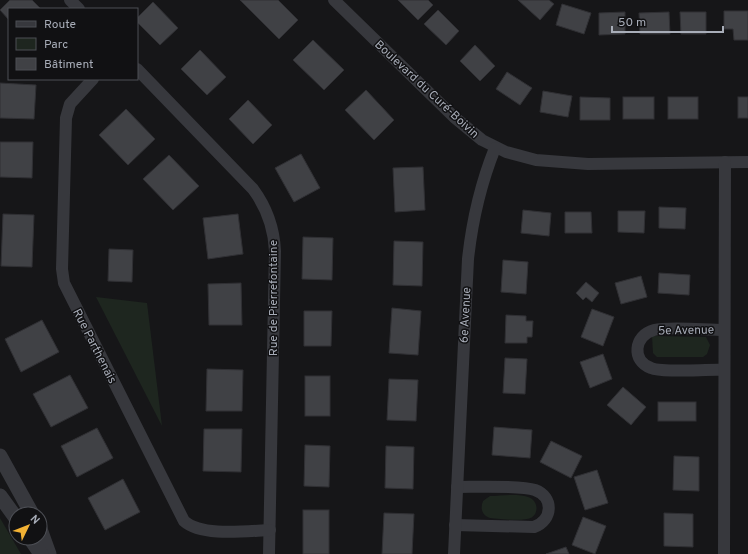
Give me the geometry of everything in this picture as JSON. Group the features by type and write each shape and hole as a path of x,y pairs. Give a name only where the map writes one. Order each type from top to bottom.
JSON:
{"street":[{"path":"70,0 78,8"},
{"name":"Boulevard du Curé-Boivin","path":"334,0 454,117 482,140 495,148 519,157 562,163 748,162"},
{"name":"Rue de Pierrefontaine","path":"138,70 246,181 264,205 272,228 275,251 269,554"},
{"name":"Rue Parthenais","path":"92,80 70,104 66,118 62,269 64,284 184,521 191,527 202,530 270,530"},
{"name":"6e Avenue","path":"454,554 470,242 487,171 495,148"},
{"name":"5e Avenue","path":"724,554 725,162"},
{"name":"5e Avenue","path":"724,330 654,330 641,339 637,349 639,359 650,368 724,370"},
{"path":"0,456 28,506"},
{"path":"455,525 534,527 541,524 547,518 549,508 546,500 534,490 457,486"},
{"path":"0,496 8,507"}],"green space":[{"path":"96,297 147,303 162,426"},
{"path":"652,336 706,337 710,345 707,354 703,357 657,357 653,353"},
{"path":"514,495 528,497 534,501 536,505 536,512 531,518 522,520 487,517 482,511 482,507 483,501 490,496"},
{"path":"0,518 8,532 8,546 16,546 21,554 0,554"}],"building":[{"path":"10,0 32,0 40,8 8,8 8,19 0,10"},
{"path":"240,0 278,0 298,20 279,39"},
{"path":"398,0 428,0 433,5 418,20"},
{"path":"518,0 549,0 554,4 540,20"},
{"path":"153,2 178,28 160,45 138,23 138,17"},
{"path":"562,4 591,13 584,34 556,25"},
{"path":"438,10 459,31 446,45 424,24"},
{"path":"724,11 748,11 748,40 734,40 733,29 724,29"},
{"path":"625,12 625,34 599,35 599,13"},
{"path":"669,12 670,34 640,34 639,13"},
{"path":"680,12 706,12 706,34 681,34"},
{"path":"313,40 344,70 324,90 293,60"},
{"path":"475,45 495,66 480,81 460,61"},
{"path":"200,50 226,77 207,95 181,69"},
{"path":"507,72 532,88 520,105 496,89"},
{"path":"0,83 36,85 34,119 0,118"},
{"path":"366,90 394,120 374,140 345,110"},
{"path":"543,91 572,96 568,117 540,112"},
{"path":"580,97 610,98 610,120 580,120"},
{"path":"623,97 654,97 654,119 623,119"},
{"path":"668,97 698,97 698,119 668,119"},
{"path":"738,97 748,97 748,118 738,118"},
{"path":"248,100 272,125 253,144 229,119"},
{"path":"126,109 155,139 128,165 99,135"},
{"path":"0,142 33,142 32,178 0,177"},
{"path":"301,154 320,188 294,202 275,168"},
{"path":"169,155 199,186 173,210 143,179"},
{"path":"423,167 425,210 395,212 393,168"},
{"path":"659,207 686,208 685,229 659,228"},
{"path":"523,210 551,213 549,236 521,233"},
{"path":"618,211 645,211 644,233 618,232"},
{"path":"565,212 591,212 592,233 565,233"},
{"path":"3,214 34,215 32,267 1,266"},
{"path":"238,214 243,254 208,259 203,218"},
{"path":"303,237 333,238 332,280 302,279"},
{"path":"394,241 423,242 422,286 393,285"},
{"path":"109,249 133,250 132,282 108,281"},
{"path":"503,260 528,262 526,294 501,292"},
{"path":"659,273 690,275 689,295 658,293"},
{"path":"641,276 647,297 621,304 615,283"},
{"path":"586,282 599,293 592,302 586,297 583,300 576,293"},
{"path":"241,283 242,325 209,325 208,284"},
{"path":"392,308 421,311 418,355 389,353"},
{"path":"592,309 614,317 603,346 581,337"},
{"path":"304,311 332,311 331,346 304,346"},
{"path":"506,315 526,316 526,321 533,321 532,337 527,337 527,343 505,343"},
{"path":"42,320 59,352 21,372 5,339"},
{"path":"603,354 612,379 590,388 580,362"},
{"path":"505,358 527,359 525,394 503,393"},
{"path":"207,369 243,370 242,411 206,411"},
{"path":"70,375 88,408 51,427 33,394"},
{"path":"305,376 330,376 330,416 305,416"},
{"path":"389,379 418,380 416,421 387,420"},
{"path":"623,387 646,407 631,425 607,405"},
{"path":"658,402 696,402 696,421 658,421"},
{"path":"494,427 532,430 530,458 492,455"},
{"path":"97,428 113,458 77,477 61,446"},
{"path":"204,429 242,429 241,472 203,471"},
{"path":"551,441 582,456 571,478 540,462"},
{"path":"305,445 330,446 329,487 304,486"},
{"path":"386,446 414,447 413,489 385,488"},
{"path":"674,456 699,457 699,491 673,490"},
{"path":"597,470 608,503 585,510 574,477"},
{"path":"123,479 140,512 105,530 88,498"},
{"path":"303,510 329,510 329,554 303,554"},
{"path":"384,513 414,514 412,554 382,554"},
{"path":"664,513 693,514 693,547 664,546"},
{"path":"583,517 606,526 595,554 572,545"},
{"path":"566,547 569,554 546,554"}]}
